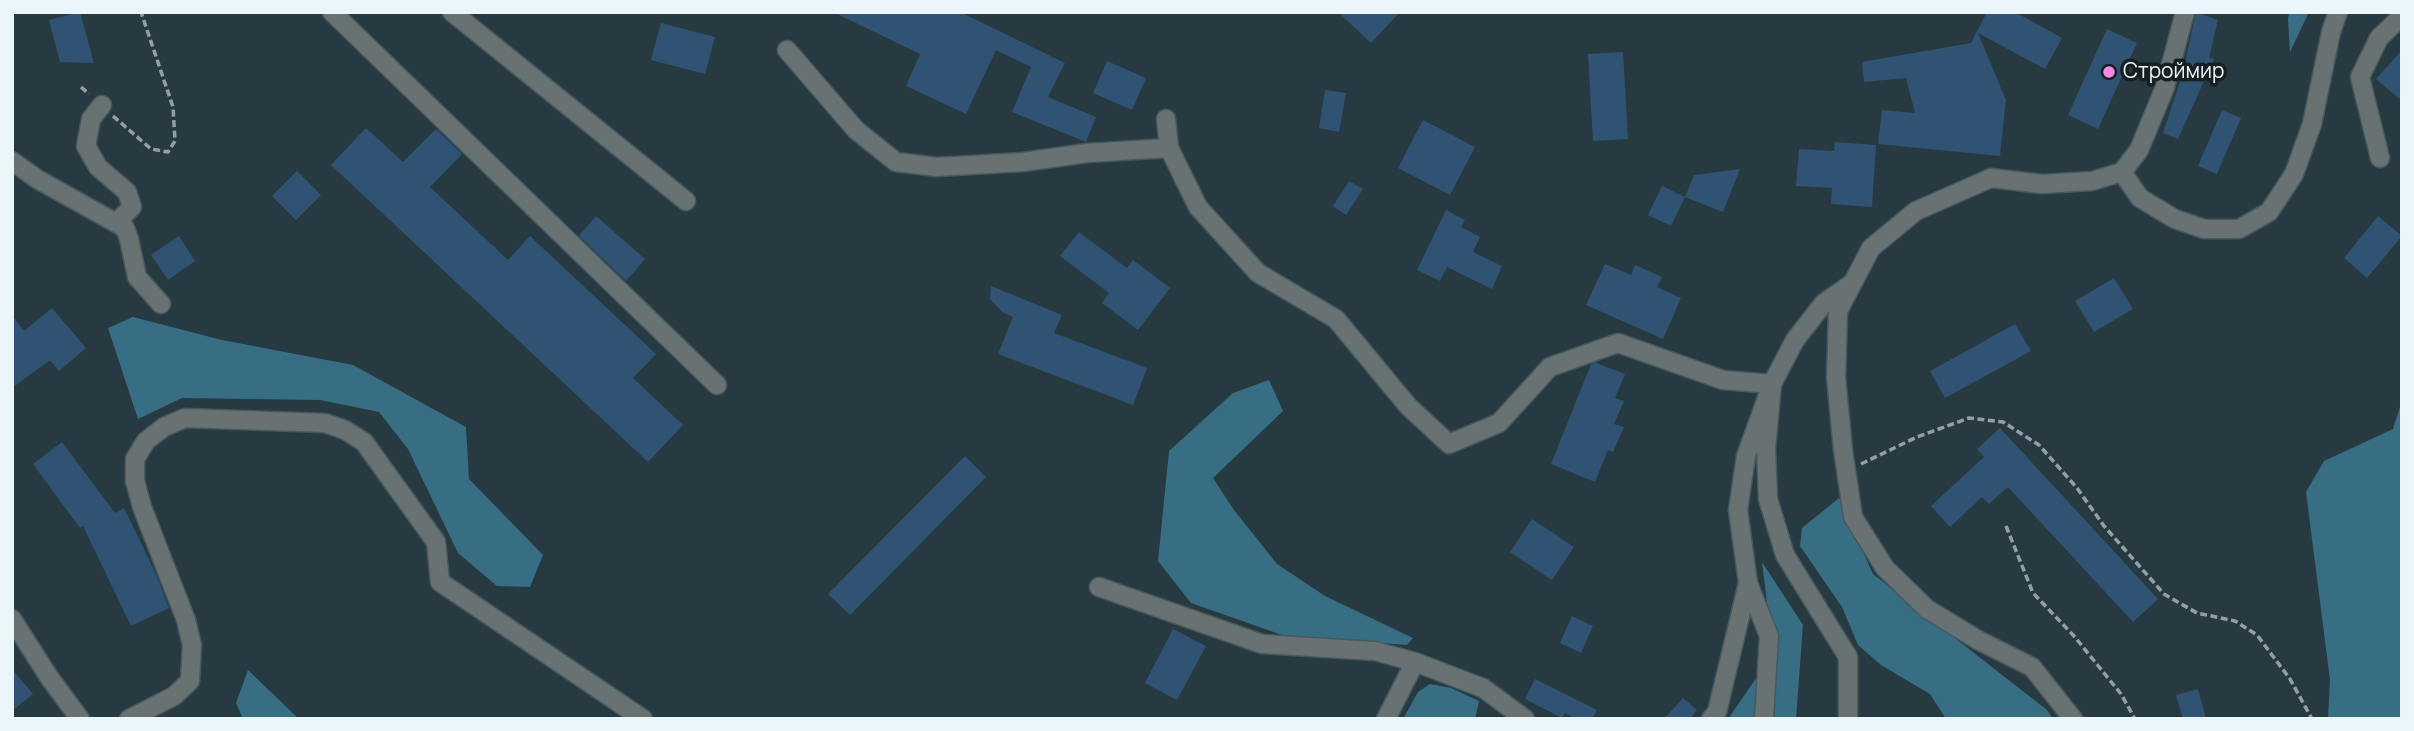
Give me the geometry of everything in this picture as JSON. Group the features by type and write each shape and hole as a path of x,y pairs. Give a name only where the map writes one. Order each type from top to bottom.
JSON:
{"street":[{"path":"332,12 717,386"},
{"path":"452,12 686,201"},
{"path":"2073,719 2032,667 1978,640 1927,609 1885,568 1853,517 1836,377 1838,311 1871,248 1916,211 1991,178 2042,184 2092,181 2122,172 2139,150 2165,87 2185,12"},
{"path":"2122,172 2140,198 2175,219 2204,229 2239,229 2269,212 2294,174 2312,124 2328,44 2338,12"},
{"path":"2380,158 2360,77 2379,38 2402,16"},
{"path":"787,50 856,130 896,162 937,167 1169,148"},
{"path":"102,105 91,119 86,146 98,167 127,192 132,207 116,223"},
{"path":"1166,119 1169,148 1198,207 1258,273 1336,319 1408,406 1449,444 1499,423 1550,367 1618,343 1723,380 1772,384"},
{"path":"12,161 37,179 125,228 137,277 161,304"},
{"path":"1764,719 1769,636 1748,583 1738,510 1746,456 1772,384 1795,340 1824,303 1853,283"},
{"path":"1772,384 1766,448 1768,499 1785,555 1848,657 1848,719"},
{"path":"129,719 174,696 190,681 192,645 186,620 142,508 135,481 135,459 146,441 164,426 185,418 325,423 345,430 364,442 436,542 440,582 643,719"},
{"path":"1711,719 1717,712 1748,583"},
{"path":"1099,587 1262,644 1375,651 1415,662 1483,688 1525,719"},
{"path":"12,619 80,719"},
{"path":"12,636 35,656"},
{"path":"1387,719 1415,662"}],"path":[{"path":"81,87 151,149 168,152 175,141 173,107 141,12"},
{"path":"1846,471 1887,454 1917,437 1969,418 2003,422 2039,445 2077,488 2104,526 2164,594 2197,613 2235,621 2257,635 2290,679 2312,719"},
{"path":"2006,526 2033,593 2121,694 2135,719"}],"shaded area":[{"path":"2289,12 2309,12 2290,52 2288,19"},
{"path":"133,317 222,340 353,365 466,427 469,479 543,555 530,587 497,586 458,553 408,449 379,412 320,400 182,398 138,419 108,328"},
{"path":"1269,380 1283,411 1213,478 1234,510 1277,564 1325,596 1413,638 1407,645 1285,636 1191,603 1158,561 1169,451 1233,393"},
{"path":"2402,400 2402,719 2328,719 2330,680 2306,492 2324,461 2393,429"},
{"path":"1839,498 1873,574 2047,710 2053,719 1946,719 1930,694 1881,665 1858,645 1842,607 1800,546 1802,528"},
{"path":"1762,562 1803,625 1796,719 1728,719 1759,674 1768,611"},
{"path":"248,670 299,719 243,719 236,703"},
{"path":"1430,684 1451,688 1479,701 1475,719 1403,719 1418,692"}],"building":[{"path":"80,12 94,63 60,62 49,20"},
{"path":"833,12 960,12 1065,63 1048,97 1096,117 1086,142 1012,112 1031,67 996,50 966,114 906,86 920,54"},
{"path":"1338,12 1400,12 1371,43"},
{"path":"1987,12 2015,12 2062,38 2045,69 1978,33 2006,100 2000,156 1878,144 1882,110 1915,113 1906,78 1864,82 1862,62 1971,43"},
{"path":"2196,12 2218,20 2209,58 2214,59 2178,139 2163,133 2182,76"},
{"path":"661,23 715,37 705,74 651,60"},
{"path":"2107,29 2137,43 2098,129 2068,115"},
{"path":"2402,50 2402,101 2376,79"},
{"path":"1623,52 1628,139 1593,141 1588,54"},
{"path":"1107,61 1146,78 1132,110 1093,93"},
{"path":"1325,90 1346,93 1339,132 1319,128"},
{"path":"2222,110 2241,118 2217,174 2198,166"},
{"path":"1423,120 1475,147 1450,195 1398,168"},
{"path":"366,128 403,162 436,129 462,154 430,187 508,260 530,236 656,354 633,378 683,425 648,462 331,165"},
{"path":"1835,142 1876,145 1872,207 1831,204 1832,188 1796,186 1799,149 1834,151"},
{"path":"1740,169 1723,212 1685,197 1694,175"},
{"path":"297,171 321,195 296,220 272,196"},
{"path":"1349,181 1363,189 1346,215 1333,206"},
{"path":"1662,186 1685,197 1671,226 1648,215"},
{"path":"1446,210 1465,220 1461,227 1480,237 1473,252 1502,266 1492,289 1447,267 1440,281 1417,270"},
{"path":"596,216 645,259 626,281 579,236"},
{"path":"2378,216 2402,236 2367,278 2344,258"},
{"path":"1079,232 1127,268 1133,260 1170,288 1138,330 1102,303 1109,293 1060,256"},
{"path":"179,236 195,261 168,280 151,255"},
{"path":"1605,264 1631,275 1635,265 1662,277 1657,287 1681,298 1663,339 1586,305"},
{"path":"2114,278 2133,309 2094,332 2075,301"},
{"path":"991,286 1062,315 1054,333 1147,368 1133,405 998,354 1013,317 1002,312 990,299"},
{"path":"52,308 86,348 59,371 50,360 12,388 12,315 24,331"},
{"path":"2015,324 2031,351 1945,398 1930,371"},
{"path":"1596,363 1625,374 1615,398 1624,401 1614,424 1624,427 1613,452 1608,450 1595,482 1551,464 1591,364"},
{"path":"2000,428 2158,599 2133,622 2008,487 1989,504 1982,497 1950,527 1931,506 1984,457 1977,449"},
{"path":"62,442 115,513 124,508 169,608 131,626 83,526 80,528 33,464"},
{"path":"965,456 986,477 850,615 828,594"},
{"path":"1532,519 1574,547 1552,580 1510,552"},
{"path":"1572,616 1593,626 1581,653 1560,643"},
{"path":"1173,629 1206,646 1177,700 1145,683"},
{"path":"12,669 33,694 12,711"},
{"path":"1535,679 1597,710 1592,719 1575,719 1565,713 1562,718 1525,699"},
{"path":"2198,689 2206,719 2183,719 2176,695"},
{"path":"1683,698 1697,710 1690,719 1664,719"}],"place":[{"name":"Строймир","path":"2109,72"}]}
